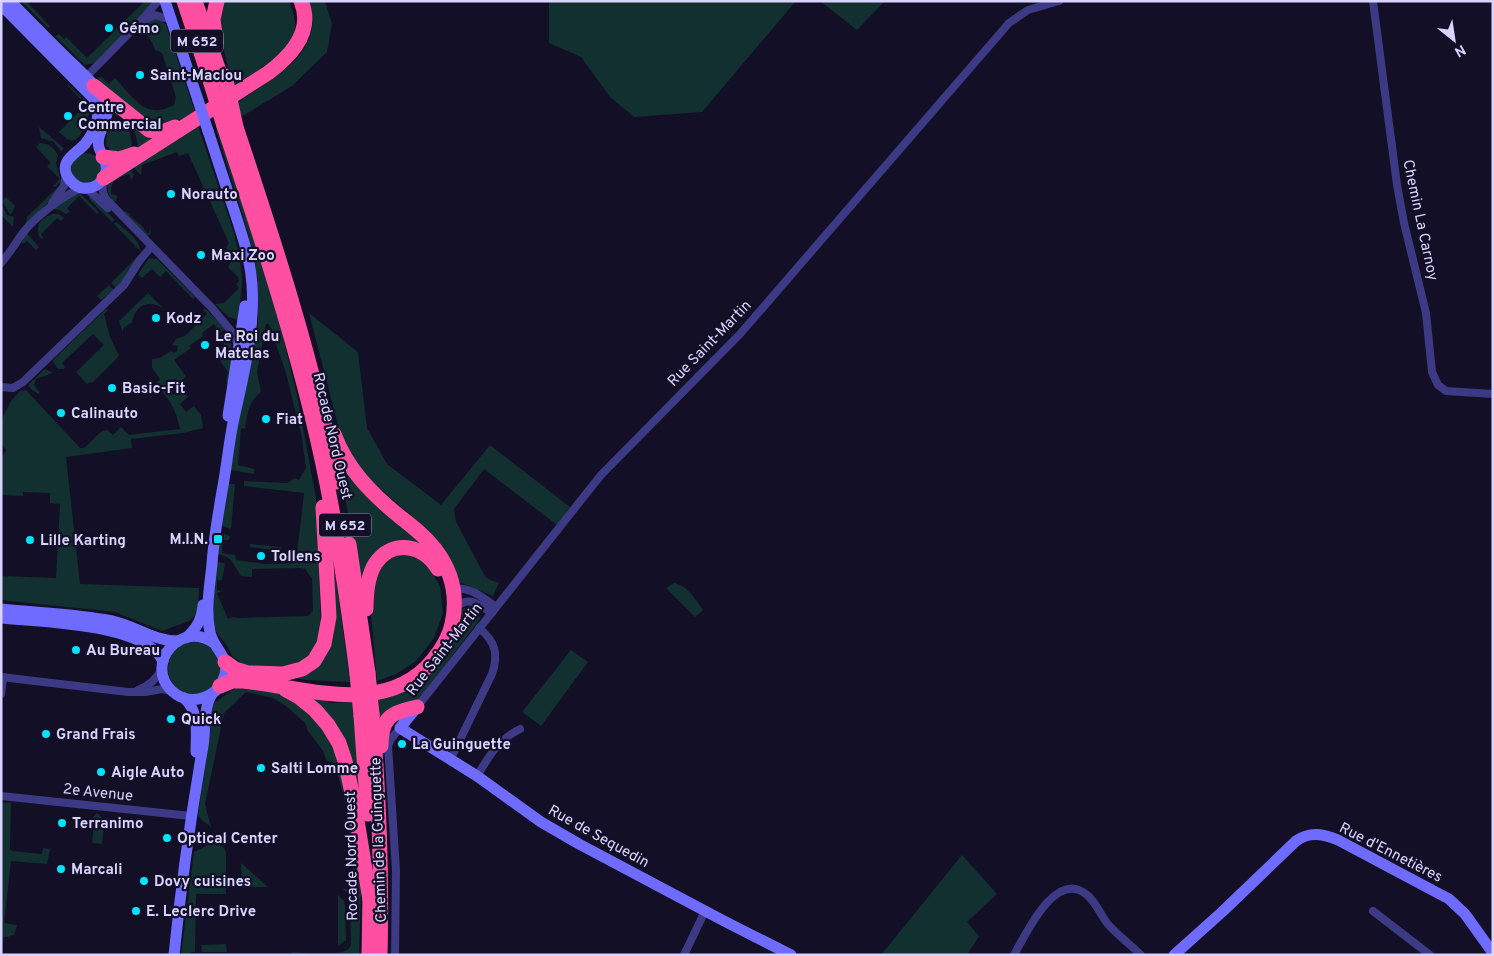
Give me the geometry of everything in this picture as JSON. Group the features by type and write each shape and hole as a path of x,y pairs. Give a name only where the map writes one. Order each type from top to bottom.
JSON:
{"highway":[{"name":"M 652","path":"184,1 218,78"},
{"name":"M 652","path":"195,1 218,78"},
{"path":"217,1 213,19 218,78 230,126"},
{"path":"103,179 164,138 268,73 291,53 300,40 304,26 305,13 301,1"},
{"path":"90,82 141,125 153,131 167,131 195,119"},
{"name":"Rocade Nord Ouest","path":"230,126 288,289 314,378 349,546 367,715 368,798 380,955"},
{"name":"Rocade Nord Ouest","path":"230,126 312,416 362,674"},
{"path":"101,155 111,159 125,158 164,138"},
{"path":"216,690 232,681 243,681 332,694 347,695 376,692 404,683 420,673 436,657 447,639 450,609 449,597 453,589 443,561 432,544 372,492 348,464 338,445 324,401 314,378"},
{"path":"246,673 283,674 302,669 319,655 327,635 329,601 324,515 314,446 312,416"},
{"path":"225,662 235,669 246,673 298,684 334,688 363,687 387,682 411,670 431,652 442,631 450,609 440,572 433,561 415,548 404,547 391,550 380,557 369,577 366,596 362,674"},
{"path":"278,687 300,698 315,710 328,725 339,743 345,761 375,895"},
{"path":"375,895 384,837 381,739 386,720 399,722 417,707"},
{"name":"Rocade Nord Ouest","path":"370,955 375,895"}],"street":[{"path":"10,1 90,82 104,100 108,110 98,142 106,165 103,179 105,197 151,247 212,308 234,335 239,352"},
{"path":"90,82 158,1"},
{"path":"165,1 246,245 251,269 253,298 250,342 234,420 215,531 208,614 210,633 222,654 225,662 225,672 207,705 204,739 195,784 174,955"},
{"name":"Rue Saint-Martin","path":"417,707 604,471 740,334 1009,23 1028,10 1059,1"},
{"name":"Chemin La Carnoy","path":"1373,1 1397,185 1404,223 1424,302 1433,376 1439,388 1446,391 1493,394"},
{"path":"1,5 96,101 98,107 98,118 90,137 69,158 66,165 64,186 41,216"},
{"path":"141,21 155,15 172,20"},
{"path":"80,149 90,148 101,155"},
{"path":"66,172 72,183 84,188 142,237"},
{"path":"1,264 12,251 21,235 41,216 71,193 96,186 103,179"},
{"path":"128,692 149,685 158,676 170,648 195,628 202,616 209,530 243,329 246,301 246,278 242,245 235,212"},
{"path":"1,387 13,388 24,382 124,285 151,247"},
{"path":"212,308 243,329 250,342"},
{"path":"453,589 462,588 471,591 494,610"},
{"path":"450,609 469,601 494,610"},
{"path":"1,609 114,622 136,628 159,639 201,637 215,644"},
{"path":"1,618 88,627 116,632 152,646 163,664 165,680 173,691 192,706 195,715 195,784"},
{"path":"448,758 452,754 483,692 496,661 493,643 478,628"},
{"path":"1,694 2,677 128,692 146,692 162,689 173,691"},
{"path":"184,698 199,699 216,690"},
{"name":"Rue de Sequedin","path":"399,722 541,822 579,844 791,955"},
{"name":"Chemin de la Guinguette","path":"395,955 396,870 388,746 399,722"},
{"path":"477,776 504,738 520,729"},
{"name":"2e Avenue","path":"1,796 191,816"},
{"name":"Rue d'Ennetières","path":"1174,955 1296,841 1313,834 1338,840 1449,899 1465,914 1493,953"},
{"path":"1014,955 1033,922 1049,900 1057,892 1070,888 1086,894 1117,934 1141,955"},
{"path":"684,955 705,911"},
{"path":"1373,911 1430,955"}],"green space":[{"path":"21,1 26,1 50,26 48,28"},
{"path":"145,1 153,1 141,15 142,17 95,63 85,65 55,36 59,34 64,39 66,37 87,58"},
{"path":"224,1 289,1 295,21 293,37 280,54 260,69 233,85 221,33"},
{"path":"309,1 325,1 332,24 327,52 292,86 241,117 238,103 280,73 303,50 310,36 313,20"},
{"path":"549,1 796,1 702,112 634,117 610,97 581,57 549,43"},
{"path":"820,1 885,1 857,30"},
{"path":"150,20 162,21 166,25 195,112 168,127 160,129 118,100 97,78 103,78 109,84 115,78 134,99 148,108 156,110 174,105 176,97 162,53 155,50 143,26"},
{"path":"68,84 87,103 90,110 80,135 75,140 68,139 59,132 86,105"},
{"path":"117,109 160,134 138,148 130,123 115,115"},
{"path":"114,120 126,124 130,132 132,145 126,154 110,150 106,145 107,134"},
{"path":"197,123 234,233 240,259 242,281 239,317 237,320 229,317 215,304 224,303 239,288 236,284 239,281 238,277 228,267 233,259 226,248 229,243 188,153 179,156 177,152 142,165 141,175 129,166"},
{"path":"39,127 64,148 61,152 54,142 41,138"},
{"path":"219,129 278,317 297,395 316,498 321,629 313,653 297,665 259,668 242,663 233,657 214,629 212,616 216,564 218,562 225,565 222,580 217,580 217,590 222,591 217,593 228,619 233,617 308,616 313,611 312,578 306,569 252,569 252,577 241,576 231,560 218,554 219,536 224,534 230,536 229,540 223,540 222,553 235,555 236,560 265,564 296,563 304,493 244,486 244,481 287,483 295,478 299,480 306,468 302,438 286,373 269,324 266,324 257,372 261,392 251,404 245,429 241,428 238,465 254,469 254,474 231,470 237,428 258,326 258,281 249,236 216,130"},
{"path":"40,143 50,146 58,155 56,163 61,181 55,187 53,186 60,179 47,166 51,163 36,147"},
{"path":"86,153 97,157 101,168 97,179 86,183 75,179 71,168 75,157"},
{"path":"129,170 134,174 133,178 131,179 129,174 113,183 111,194 117,197 116,201 112,200 108,192 108,182"},
{"path":"61,184 54,196 25,227 27,217"},
{"path":"81,194 99,212 97,214 79,196 67,208 70,212 66,214 54,209 71,195"},
{"path":"6,197 15,206 10,214 2,201"},
{"path":"90,197 115,220 112,222 89,199"},
{"path":"1,204 7,215 14,217 13,227 1,215"},
{"path":"125,211 147,233 149,233 150,228 150,235 147,236"},
{"path":"58,214 64,218 61,221 57,218 41,234 44,239 40,238 38,226 45,217"},
{"path":"116,222 135,239 140,247 140,251 114,224"},
{"path":"27,233 39,247 36,250 27,241 22,243 23,237"},
{"path":"140,254 125,279 116,288 111,283"},
{"path":"149,258 157,259 195,297 193,299 166,271 160,277 152,269 142,278 138,275"},
{"path":"109,285 114,290 101,300 97,296"},
{"path":"148,293 163,308 147,304 139,308 133,317 132,323 123,329 123,333 119,321"},
{"path":"205,308 225,329 218,335 215,332 218,329 214,324 202,333 203,336 189,346 191,348 174,360 186,377 178,382 175,379 166,385 173,395 182,388 188,397 180,404 186,412 194,406 201,415 203,428 183,433 131,439 132,448 66,457 80,584 199,588 198,612 189,621 162,631 115,612 1,600 1,576 56,578 60,504 50,503 50,493 23,492 23,496 1,495 1,459 6,450 1,443 1,420 11,401 20,391 26,390 80,448 84,448 103,431 107,430 113,435 121,427 129,435 180,429 171,404 155,384 160,379 152,368 152,359 160,358 171,351 174,353 177,351 178,346 172,345 176,339 185,336 207,314 203,310"},
{"path":"106,309 108,310 104,314 110,337 119,356 92,383 87,384 76,372 104,345 93,334 62,363 65,367 64,369 58,369 53,362"},
{"path":"309,313 358,352 367,428 387,464 441,505 490,445 570,507 557,525 484,469 454,509 456,522 486,578 499,583 493,596 459,582 439,544 425,527 370,480 352,457 340,433"},
{"path":"227,331 232,350 229,382 226,382 228,372 216,355 219,353 217,350 224,345 219,337"},
{"path":"45,369 53,373 36,379 34,385 40,393 38,394 28,385"},
{"path":"336,453 422,539 440,563 391,547 363,589"},
{"path":"227,484 235,484 231,529 222,526"},
{"path":"330,536 350,682 305,680 290,677 317,664"},
{"path":"250,544 281,547 280,551 250,547"},
{"path":"398,554 415,555 427,565 440,586 443,613 434,638 416,661 396,674 377,681 371,615 371,591 382,565"},
{"path":"674,583 687,590 703,610 695,617 666,588"},
{"path":"470,606 478,609 480,619 415,704 380,728 379,698 415,683 460,610"},
{"path":"194,642 204,644 212,650 218,658 220,668 218,678 212,686 204,692 194,694 184,692 176,686 170,678 168,668 170,658 176,650 184,644"},
{"path":"571,650 588,662 541,726 522,712"},
{"path":"238,686 274,691 289,697 303,707 331,738 351,808 361,890 359,955 350,955 350,953 330,954 345,951 351,945 350,896 342,889 354,889 351,841 346,809 333,762 327,761 323,751 308,731 305,723 286,706 273,698 246,692 224,713 205,804 211,827 198,815 211,729 210,709 213,704"},
{"path":"310,698 332,703 352,702 361,802 348,756"},
{"path":"1,802 11,803 10,849 12,851 42,854 43,848 50,849 47,864 11,861 4,923 17,925 14,935 3,938 2,955"},
{"path":"97,813 104,823 102,844 92,843 94,823 91,822"},
{"path":"212,843 220,845 226,852 226,894 196,894 195,952 190,952 190,955 181,955 194,852"},
{"path":"962,855 997,894 967,922 979,936 967,955 881,955"},
{"path":"241,863 268,887 242,887"},
{"path":"338,895 344,901 345,906 346,940 338,946"},
{"path":"226,944 227,952 202,952 201,945"},
{"path":"291,952 325,954 294,955"}],"place":[{"name":"Gémo","path":"109,28"},
{"name":"Saint-Maclou","path":"140,75"},
{"name":"Centre Commercial","path":"68,116"},
{"name":"Norauto","path":"171,194"},
{"name":"Maxi Zoo","path":"201,255"},
{"name":"Kodz","path":"156,318"},
{"name":"Le Roi du Matelas","path":"205,345"},
{"name":"Basic-Fit","path":"112,388"},
{"name":"Calinauto","path":"61,413"},
{"name":"Fiat","path":"266,419"},
{"name":"M.I.N.","path":"218,539"},
{"name":"Lille Karting","path":"30,540"},
{"name":"Tollens","path":"261,556"},
{"name":"Au Bureau","path":"76,650"},
{"name":"Quick","path":"171,719"},
{"name":"Grand Frais","path":"46,734"},
{"name":"La Guinguette","path":"402,744"},
{"name":"Salti Lomme","path":"261,768"},
{"name":"Aigle Auto","path":"101,772"},
{"name":"Terranimo","path":"62,823"},
{"name":"Optical Center","path":"167,838"},
{"name":"Marcali","path":"61,869"},
{"name":"Dovy cuisines","path":"144,881"},
{"name":"E. Leclerc Drive","path":"136,911"}]}
